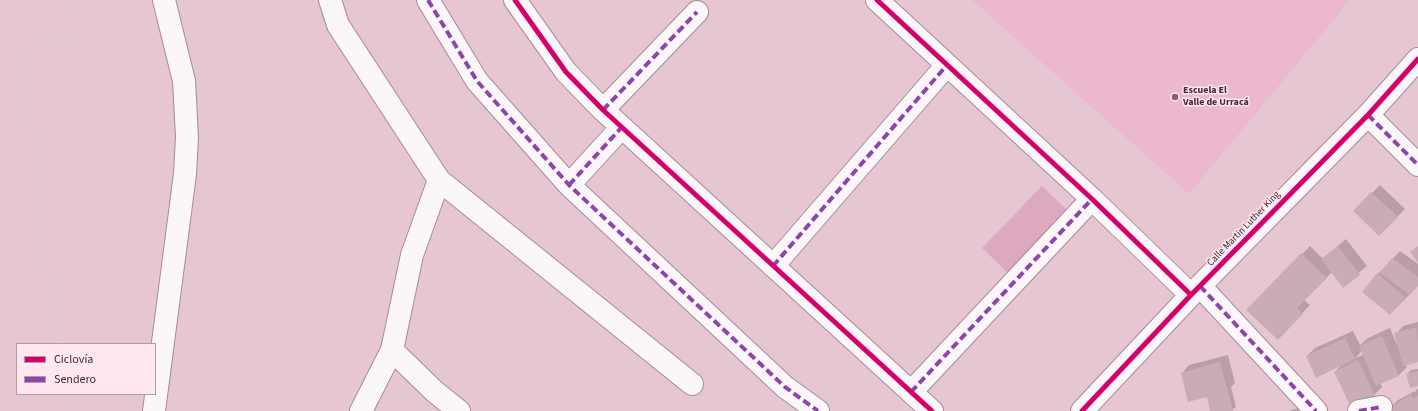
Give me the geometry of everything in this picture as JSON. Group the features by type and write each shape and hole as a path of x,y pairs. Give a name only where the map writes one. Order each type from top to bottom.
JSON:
{"street":[{"path":"154,411 185,174 186,136 184,80 164,0"},
{"path":"330,0 338,25 439,180 692,384"},
{"path":"428,0 477,81 569,184 785,387 818,411"},
{"path":"515,0 566,72 621,128 932,411"},
{"path":"877,0 1092,199 1195,291 1316,411"},
{"path":"603,110 697,12"},
{"name":"Calle Martin Luther King","path":"1082,411 1195,291 1368,115 1418,59"},
{"path":"773,266 947,65"},
{"path":"1368,115 1418,165"},
{"path":"569,184 621,128"},
{"path":"361,411 392,350 412,255 439,180"},
{"path":"911,392 1092,199"},
{"path":"392,350 434,391 459,411"},
{"path":"1359,411 1381,407"}],"path":[{"path":"63,343 60,320 42,254 32,130 25,108 17,55 22,48 78,40 81,34 78,0"},
{"path":"68,395 70,411"}],"shaded area":[{"name":"Escuela El Valle de Urracá","path":"972,0 1350,0 1189,194"},
{"path":"1042,186 1073,216 1012,277 982,248"}],"building":[{"path":"1371,192 1398,217 1379,236 1353,211"},
{"path":"1338,246 1360,275 1343,288 1321,259"},
{"path":"1418,246 1418,263 1410,252"},
{"path":"1301,253 1327,278 1297,308 1303,314 1278,340 1246,310"},
{"path":"1392,258 1418,277 1418,285 1410,295 1380,273"},
{"path":"1377,273 1405,297 1390,315 1362,292"},
{"path":"1417,327 1418,362 1403,366 1394,333"},
{"path":"1382,336 1399,376 1376,386 1359,346"},
{"path":"1345,338 1355,359 1316,378 1306,356"},
{"path":"1358,360 1375,396 1351,407 1334,372"},
{"path":"1220,362 1233,411 1210,411 1207,397 1188,402 1181,373"},
{"path":"1418,371 1418,386 1410,388 1406,374"},
{"path":"1410,395 1413,399 1418,396 1418,411 1391,411 1389,408"}],"marked path":[{"path":"428,0 477,81 569,185 785,387 818,411"},
{"path":"603,110 697,12"},
{"path":"773,266 947,65"},
{"path":"1368,115 1418,165"},
{"path":"569,185 621,128"},
{"path":"911,392 1092,199"},
{"path":"1200,286 1316,411"},
{"path":"1359,411 1381,407"}],"cycle path":[{"path":"515,0 566,72 603,110 932,411"},
{"path":"877,0 1092,199 1191,295"},
{"path":"1082,411 1191,295 1368,115 1418,59"}],"place":[{"name":"Escuela El Valle de Urracá","path":"1175,97"}]}
